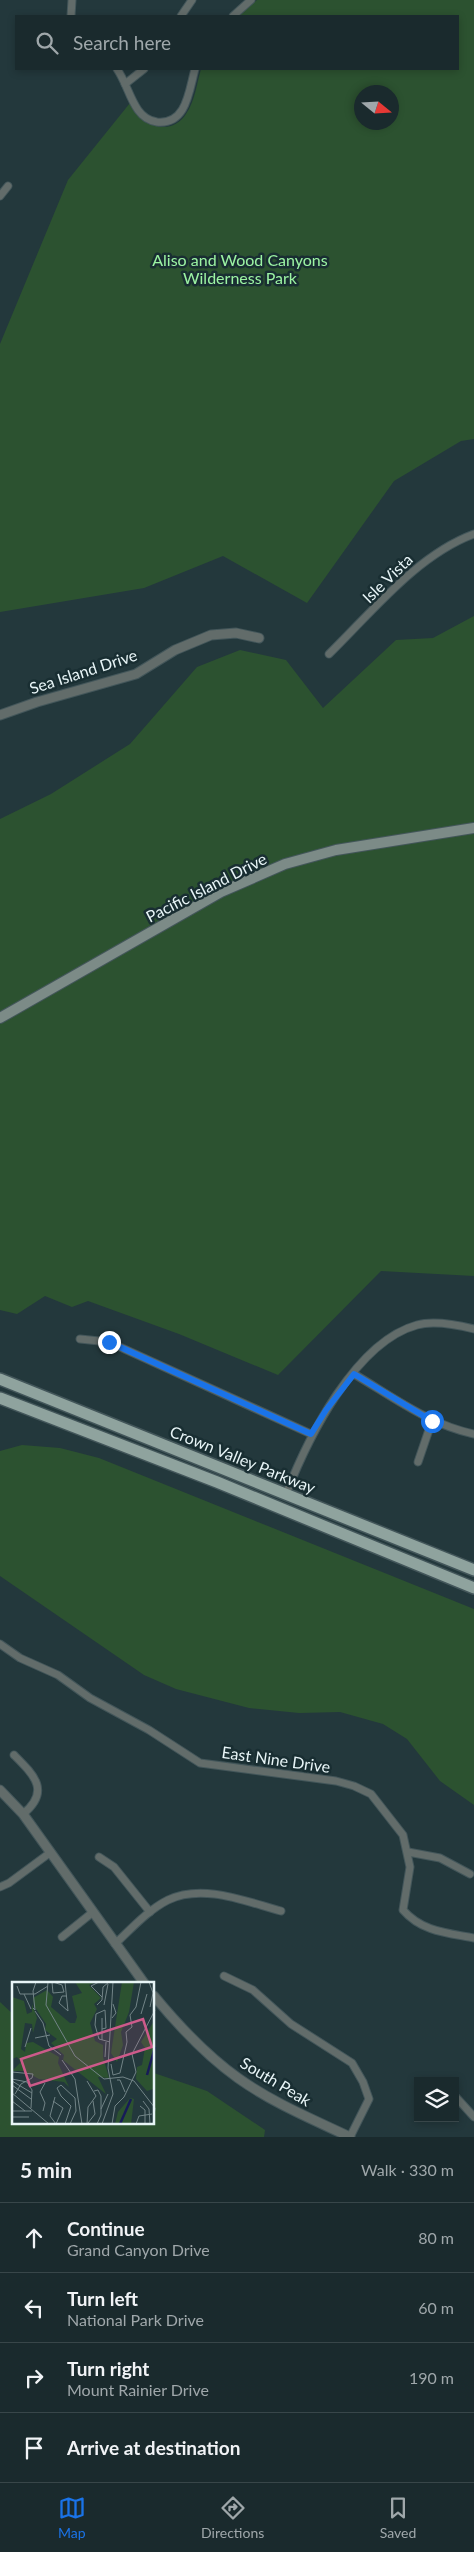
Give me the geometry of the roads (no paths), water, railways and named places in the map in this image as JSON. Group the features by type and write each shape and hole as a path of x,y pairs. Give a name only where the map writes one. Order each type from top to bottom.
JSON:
{"main road":[{"name":"Pacific Island Drive","path":"0,1018 220,892 285,864 336,850 474,828"},
{"name":"Crown Valley Parkway","path":"0,1379 474,1570"},
{"name":"Crown Valley Parkway","path":"0,1398 217,1482 474,1588"},
{"path":"217,1482 226,1479 269,1498 286,1494 295,1507 316,1516 321,1526"}],"street":[{"path":"72,0 72,15"},
{"path":"182,15 192,0"},
{"path":"234,15 251,0"},
{"path":"118,70 138,110 145,118 167,123 174,120 181,113 195,70"},
{"path":"125,84 143,70"},
{"path":"0,196 8,186"},
{"name":"Isle Vista","path":"329,654 424,560 450,544 474,534"},
{"name":"Sea Island Drive","path":"0,715 37,702 136,674 175,650 211,635 236,633 259,638"},
{"path":"286,1494 311,1434 326,1410 384,1340 417,1325 459,1325 474,1329"},
{"path":"80,1339 109,1342 311,1434"},
{"path":"354,1374 432,1421 454,1430 474,1434"},
{"path":"418,1462 432,1421"},
{"name":"East Nine Drive","path":"0,1644 20,1658 58,1675 90,1698 149,1730 200,1763 336,1781 354,1786 371,1794 403,1835 408,1852 410,1867 403,1910 408,1916 433,1930 474,1938"},
{"path":"14,1755 31,1772 37,1783 39,1794 32,1807 23,1814"},
{"path":"0,1790 23,1814 143,1982"},
{"path":"0,1887 9,1883 51,1852"},
{"path":"408,1852 440,1858 470,1874"},
{"path":"98,1856 114,1867 150,1912"},
{"path":"115,1944 150,1912 169,1900 189,1894 212,1894 281,1911"},
{"path":"62,1937 93,1912"},
{"path":"224,1976 253,1990 291,2024 352,2063 363,2082 368,2100 350,2137"},
{"name":"South Peak","path":"155,1997 201,2047 237,2078 276,2102 350,2137"},
{"path":"459,2100 474,2116"}],"park label":[{"name":"Aliso and Wood Canyons Wilderness Park","path":"240,268"}]}
